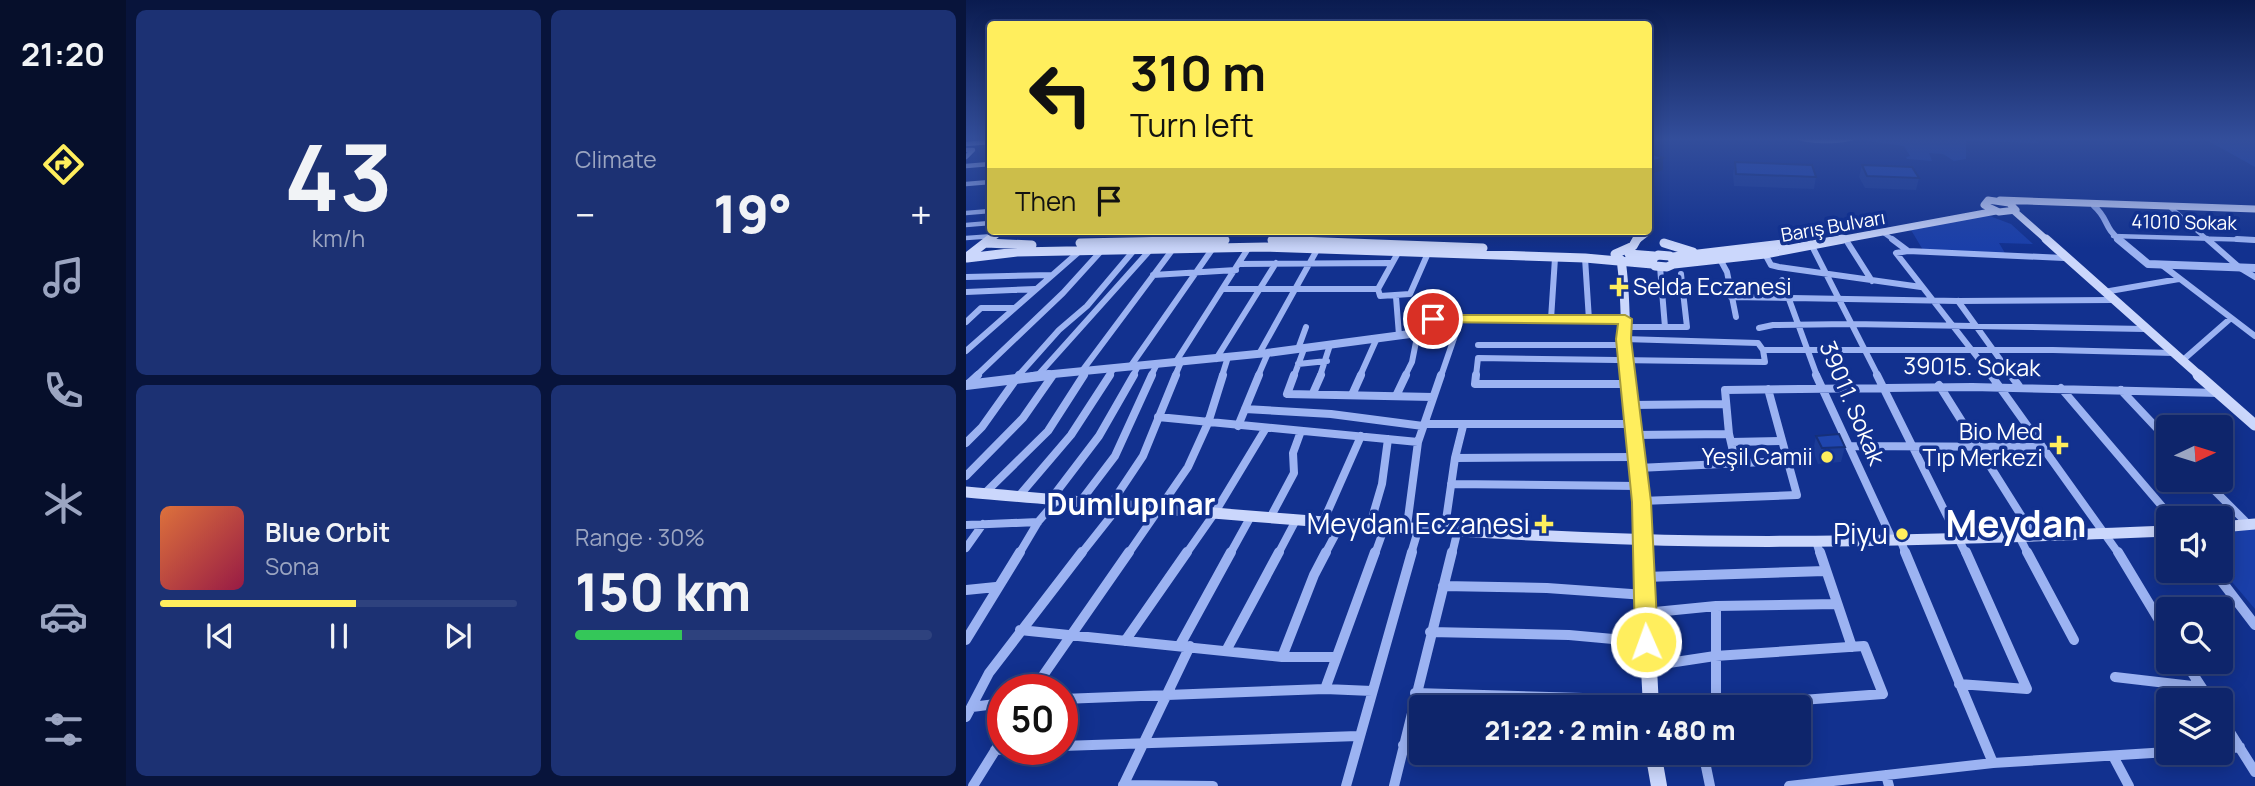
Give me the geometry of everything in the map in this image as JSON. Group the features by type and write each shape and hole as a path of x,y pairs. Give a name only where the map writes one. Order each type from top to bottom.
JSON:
{"main road":[{"name":"Barış Bulvarı","path":"1674,261 1870,231 1984,205 1988,200 2254,211"},
{"path":"2000,200 2012,205 2064,258 2255,425"},
{"path":"1984,205 2047,241"},
{"name":"Barış Bulvarı","path":"1674,261 1721,261 2039,206 2140,205 2254,211"},
{"path":"966,258 997,235"},
{"path":"966,258 1017,252 1249,247 1555,258 1618,257 1643,235"},
{"path":"986,243 1031,245 1308,240 1618,257 1655,262 1664,254 1674,261"},
{"path":"1664,243 1702,255"},
{"path":"1618,257 1625,284 1626,360 1640,486 1650,695"},
{"path":"966,492 1341,524 1643,539 1816,541 2156,531"},
{"path":"2233,526 2252,524"},
{"path":"1656,765 1659,786"}],"street":[{"path":"966,184 987,182"},
{"path":"2094,206 2104,215 2107,230 2148,264 2255,268"},
{"path":"2171,208 2240,268 2255,277"},
{"path":"966,213 987,211"},
{"path":"966,225 987,223"},
{"path":"1885,233 1908,251"},
{"path":"966,238 990,235"},
{"name":"41010 Sokak","path":"2113,236 2255,240"},
{"path":"1846,240 1871,281"},
{"path":"1812,246 1959,537 2027,689 1959,684"},
{"path":"969,712 989,673 1020,629 1115,505 1143,456 1178,362 1249,247"},
{"path":"966,640 1038,522 1098,438 1123,398 1134,366 1213,248"},
{"path":"1238,426 1263,354 1318,248"},
{"path":"966,443 982,427 1017,377 1059,330 1087,306 1135,249"},
{"path":"1039,374 1151,249"},
{"path":"984,494 1048,431 1084,370 1173,249"},
{"path":"966,351 1081,250"},
{"path":"967,385 1063,293 1102,250"},
{"path":"1399,251 1378,289 1380,296 1410,294 1428,253"},
{"path":"2064,258 1908,251 1896,253 1973,350 2106,533 2156,615"},
{"path":"1765,254 1771,265 1921,287"},
{"path":"1551,320 1555,258"},
{"path":"1585,258 1589,320"},
{"path":"1721,261 1727,272 1737,317"},
{"path":"1655,262 1665,327"},
{"path":"1216,359 1276,263"},
{"path":"1153,275 1276,263 1390,263"},
{"path":"2162,265 2255,336"},
{"path":"1478,345 1687,327 1681,274"},
{"path":"966,278 1052,275"},
{"path":"2104,292 2179,279"},
{"name":"39011. Sokak","path":"1782,280 1821,387 1896,538 1993,763"},
{"path":"966,292 1035,289"},
{"path":"1223,289 1378,289"},
{"path":"1731,297 1838,296 1958,301 2112,300"},
{"path":"1396,297 1399,335"},
{"path":"1958,301 2019,386"},
{"path":"966,322 981,308 1014,308"},
{"path":"1346,786 1413,526 1418,442 1461,318"},
{"path":"1763,350 1973,350 2179,357 2231,318"},
{"path":"967,385 1039,374 1263,354 1425,332 1433,319 1589,320 1624,333 1758,343 1763,350 1765,362 1478,358 1475,384 1630,384"},
{"path":"1759,328 1850,324 2145,329"},
{"path":"1306,327 1298,364 1287,394 1433,397"},
{"path":"1396,396 1412,362 1418,332"},
{"path":"1352,395 1377,338"},
{"path":"1312,393 1327,361 1330,345"},
{"path":"1044,674 1188,467 1208,423 1228,358"},
{"path":"1298,364 1327,361"},
{"path":"1080,502 1115,456 1157,364"},
{"path":"1019,497 1069,439 1114,368"},
{"path":"966,476 1023,418 1053,373"},
{"name":"39015. Sokak","path":"1725,404 1725,390 1881,385 2019,386 2220,393"},
{"path":"1939,385 2034,536"},
{"path":"1641,502 1797,495 1768,388"},
{"path":"2061,388 2162,506"},
{"path":"2121,390 2156,427"},
{"path":"1631,405 1725,404 1737,464"},
{"path":"1245,409 1331,414 1424,425 1634,429 1781,440"},
{"path":"1158,416 1418,442"},
{"path":"1394,786 1443,586 1451,528 1451,484 1463,426"},
{"path":"1125,641 1214,513 1266,428"},
{"path":"1269,518 1294,474 1293,453 1301,431"},
{"path":"1323,522 1360,436"},
{"path":"1370,525 1382,484 1388,439"},
{"path":"1849,446 2042,447"},
{"path":"1455,458 1737,464 1786,461"},
{"path":"1451,484 1640,486"},
{"path":"2217,492 2252,524"},
{"path":"1213,786 1123,785 1167,694 1185,646 1251,516"},
{"path":"1227,649 1296,520"},
{"path":"966,525 1038,522"},
{"path":"966,548 983,524"},
{"path":"1282,657 1314,575 1341,524"},
{"path":"1325,689 1385,526"},
{"path":"2019,536 2074,640"},
{"path":"1816,541 1852,647"},
{"path":"1645,577 1825,570"},
{"path":"2223,583 2255,625"},
{"path":"1443,586 1547,588 1645,595"},
{"path":"966,590 996,587"},
{"path":"1645,614 1716,606 1837,604"},
{"path":"1716,606 1716,695"},
{"path":"1020,629 1227,649 1282,657 1336,657"},
{"path":"1430,632 1569,635 1646,642"},
{"path":"1648,666 1715,656 1864,646 1883,694 1811,699"},
{"path":"2193,674 2201,687"},
{"path":"2115,677 2201,687"},
{"path":"1078,698 1325,689 1372,691"},
{"path":"1415,694 1441,695"},
{"path":"969,712 987,707"},
{"path":"1078,745 1359,736"},
{"path":"2233,737 2255,772"},
{"path":"1403,745 1409,745"},
{"path":"2233,748 2239,747"},
{"path":"1789,786 1888,781 1993,763 2156,753"},
{"path":"2113,756 2129,786"},
{"path":"973,786 987,763"},
{"path":"1706,765 1710,786"}],"shaded area":[{"path":"1987,215 2011,224 2033,244 1999,243 2005,253 1923,250 1911,230"},
{"path":"2255,528 2255,609 2233,583 2233,530"}],"building":[{"path":"1754,175 1815,175 1816,177"},
{"path":"1917,175 1919,178 1867,176"},
{"path":"1839,434 1845,447 1822,448 1816,436"}],"place":[{"name":"Selda Eczanesi","path":"1619,287"},
{"name":"Bio Med Tıp Merkezi","path":"2059,445"},
{"name":"Yeşil Camii","path":"1827,457"},
{"name":"Meydan Eczanesi","path":"1544,524"},
{"name":"Piyu","path":"1902,534"}],"district":[{"name":"Dumlupınar","path":"1131,505"},
{"name":"Meydan","path":"2016,524"}],"route":[{"path":"1433,319 1625,319 1623,339 1641,502 1646,642"}]}
